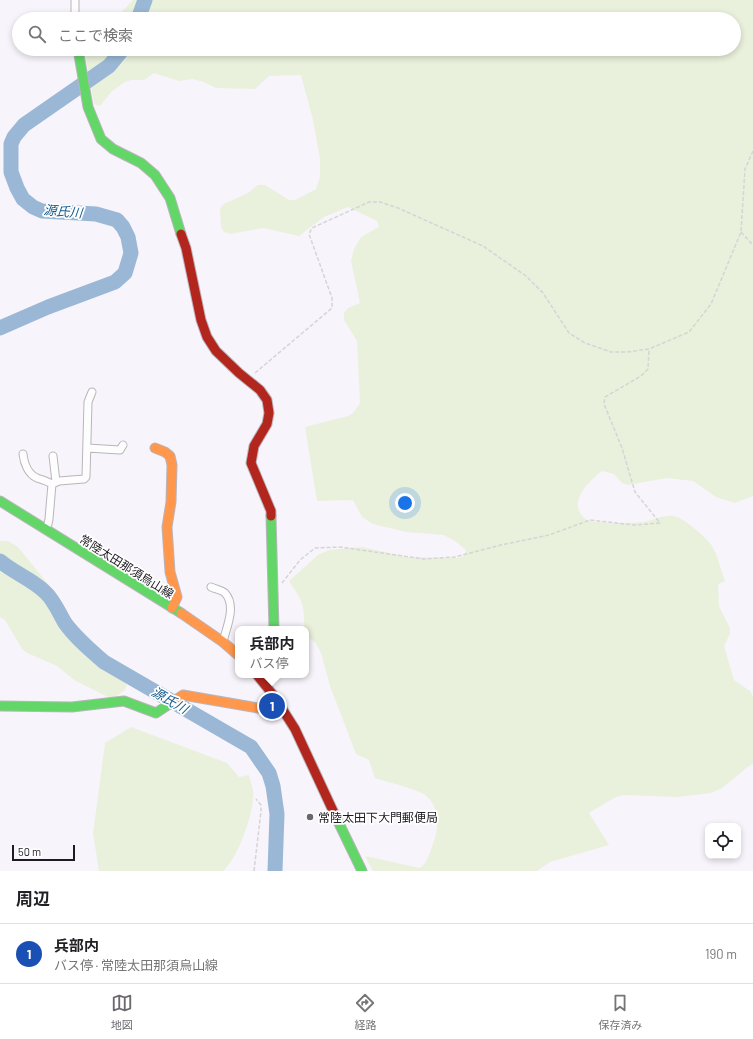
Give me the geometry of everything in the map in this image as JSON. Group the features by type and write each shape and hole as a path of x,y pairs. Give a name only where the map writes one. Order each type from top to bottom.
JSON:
{"street":[{"path":"75,0 75,12"},
{"path":"79,56 88,108 101,139 113,149 141,162 155,175 170,198 186,248 201,320 207,337 216,351 260,390 267,400 269,413 267,424 254,446 252,463 271,511 274,626"},
{"path":"23,454 24,464 35,477 54,483 59,481 84,479 86,477 88,402 92,392"},
{"path":"87,448 120,450 123,445"},
{"path":"155,448 170,456 172,466 171,502 167,527 170,572 176,597 172,608"},
{"path":"44,529 48,524 54,483 53,456"},
{"name":"常陸太田那須烏山線","path":"0,501 198,624 235,652"},
{"path":"211,587 225,592 230,601 231,612 223,642"},
{"path":"260,678 266,684 295,729 362,871"},
{"path":"266,684 271,678"},
{"path":"0,706 72,707 124,701 156,713 183,695 275,710 282,708"}],"path":[{"path":"247,380 332,308 332,298 310,234 312,228 370,202 380,202 398,208 483,246 526,276 543,293 569,333 585,343 611,352 627,352 649,349 688,332 711,304 741,232 745,169 753,150"},
{"path":"741,232 753,245"},
{"path":"280,586 300,560 315,548 340,547 424,559 455,556 549,535 590,520 634,526 660,523 635,492 622,448 604,404 604,397 641,376 648,369 649,349"},
{"path":"254,871 261,811 261,805 256,800"}],"green space":[{"path":"133,0 753,0 753,496 735,503 716,497 693,481 667,478 628,485 622,483 614,474 602,471 584,488 578,505 579,511 584,518 599,522 644,522 665,516 677,517 696,530 712,546 725,581 718,584 719,606 730,628 730,634 724,646 734,680 750,691 753,696 753,764 722,788 711,793 677,797 623,795 614,798 589,813 609,845 550,862 537,871 373,871 365,856 420,868 426,862 435,838 437,815 430,799 425,795 409,788 375,778 369,760 356,754 330,686 321,653 315,642 309,638 309,626 304,626 302,603 289,581 318,555 329,550 362,547 407,557 457,558 464,556 466,550 455,541 444,535 406,532 373,524 362,517 353,500 317,501 305,427 348,416 353,413 360,403 357,341 344,320 344,313 348,308 360,303 351,261 354,249 361,237 379,227 377,221 348,207 324,217 299,236 263,228 231,234 224,232 221,227 220,208 224,204 248,193 258,185 265,185 289,200 295,200 316,189 320,177 320,159 313,120 301,75 269,76 255,89 216,88 204,82 192,79 179,81 154,73 144,80 131,80 125,82 112,91 100,106 94,104 86,56 741,56 741,12 122,12"},
{"path":"0,541 8,541 18,547 52,589 54,596 80,641 109,668 125,678 127,684 125,690 115,697 108,697 74,680 57,666 27,653 22,649 5,620 0,617"},
{"path":"131,727 227,763 239,777 249,775 253,790 252,809 240,845 229,865 223,871 99,871 93,834 105,743"}],"waterway":[{"name":"源氏川","path":"141,12 145,0"},
{"name":"源氏川","path":"0,328 48,307 115,282 125,273 131,253 128,237 123,227 117,220 96,214 42,211 33,207 23,199 11,172 11,144 14,137 24,125 109,66 117,56"},
{"name":"源氏川","path":"0,561 40,587 54,603 69,628 83,644 104,662 251,747 269,773 273,786 277,814 275,871"}],"traffic: fast":[{"path":"79,56 88,107 101,139 113,149 141,163 155,175 170,198 181,234"},
{"path":"0,501 181,613"},
{"path":"271,516 274,626"},
{"path":"0,706 72,707 124,701 156,713 171,703"},
{"path":"334,813 362,871"}],"traffic: slow":[{"path":"155,448 170,456 172,465 171,502 167,527 170,572 177,597 172,608"},
{"path":"181,613 223,642 235,652"},
{"path":"171,703 183,695 275,711 282,708"}],"traffic: jam":[{"path":"181,234 186,248 201,320 207,337 216,351 239,373 260,390 267,400 269,413 267,424 254,446 251,463 271,511 271,516"},
{"path":"259,678 274,696 295,729 334,813"}],"place":[{"name":"兵部内","path":"272,706"},
{"name":"常陸太田下大門郵便局","path":"310,817"}]}
